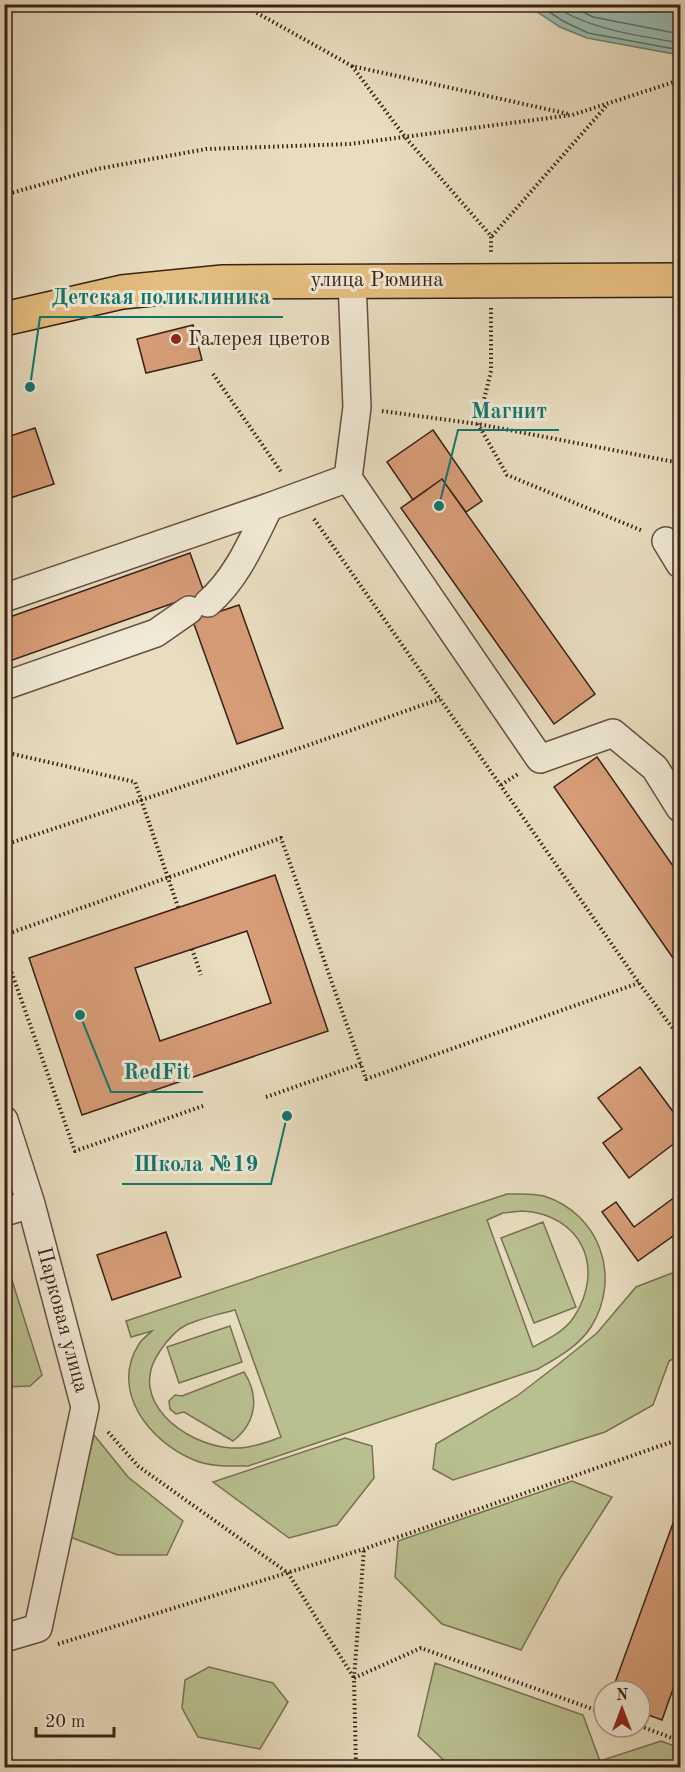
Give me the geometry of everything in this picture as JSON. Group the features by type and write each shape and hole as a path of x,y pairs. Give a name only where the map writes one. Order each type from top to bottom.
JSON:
{"main road":[{"name":"улица Рюмина","path":"4,319 122,292 223,282 681,280"}],"street":[{"path":"352,280 357,407 348,478 540,759 612,733 655,768 681,808"},
{"path":"4,598 348,478"},
{"path":"4,686 156,633 219,594 238,566 269,507"},
{"path":"666,541 681,564"},
{"path":"655,768 681,774"},
{"name":"Парковая улица","path":"4,1120 31,1204 85,1407 38,1628"},
{"path":"4,1212 31,1204"},
{"path":"4,1638 38,1628"}],"path":[{"path":"241,4 352,66 572,115"},
{"path":"352,66 405,137 491,236 609,104"},
{"path":"4,195 97,169 206,149 351,144 572,115 681,80"},
{"path":"491,281 491,370 478,424 507,475 666,541"},
{"path":"213,374 639,982 681,1038"},
{"path":"357,407 478,424 681,463"},
{"path":"4,845 306,746 440,699"},
{"path":"4,752 135,782 178,908"},
{"path":"4,935 281,838 366,1078 639,982"},
{"path":"192,949 201,975"},
{"path":"4,951 75,1151 203,1106"},
{"path":"266,1097 361,1064"},
{"path":"85,1407 138,1466 288,1573 354,1678"},
{"path":"38,1628 55,1645 364,1549 675,1441 681,1441"},
{"path":"356,1767 354,1678 364,1549"},
{"path":"354,1678 421,1648 592,1709"},
{"path":"652,1730 681,1741"}],"green space":[{"path":"507,1194 544,1196 563,1205 579,1217 592,1232 605,1268 605,1288 600,1308 591,1327 574,1346 538,1369 248,1466 214,1465 194,1460 178,1452 149,1428 132,1397 129,1379 131,1362 139,1344 152,1331 131,1337 126,1321","holes":["522,1211 542,1214 560,1222 573,1233 582,1246 587,1262 588,1280 574,1317 561,1331 533,1347 487,1220 503,1213","235,1310 281,1437 244,1448 213,1445 179,1429 165,1417 155,1402 150,1386 151,1369 160,1351 175,1333 182,1327 210,1316"]},
{"path":"543,1222 576,1307 534,1323 501,1238"},
{"path":"4,1255 42,1375 30,1386 5,1387"},
{"path":"680,1270 680,1355 669,1361 653,1405 605,1432 453,1480 433,1469 436,1444 517,1396 556,1366 597,1333 636,1287"},
{"path":"230,1326 242,1362 179,1383 167,1347"},
{"path":"244,1372 252,1391 253,1409 247,1426 233,1441 184,1412 176,1414 170,1409 169,1401 175,1395 182,1396"},
{"path":"94,1435 128,1477 183,1521 167,1555 118,1555 70,1537"},
{"path":"345,1438 372,1446 374,1478 337,1525 289,1538 213,1482"},
{"path":"572,1481 612,1497 561,1577 521,1650 442,1624 395,1577 398,1541"},
{"path":"435,1663 583,1715 600,1761 661,1741 680,1748 680,1767 451,1767 418,1736"},
{"path":"209,1667 273,1683 288,1702 260,1749 198,1737 182,1708 185,1680"}],"water":[{"path":"527,5 680,5 680,55 587,38 560,27"}],"building":[{"path":"193,325 202,360 146,373 137,339"},
{"path":"35,428 54,484 4,500 4,438"},
{"path":"433,430 482,501 466,512 442,479 413,500 387,462"},
{"path":"442,479 595,694 554,724 401,508"},
{"path":"190,553 212,614 239,605 283,728 237,744 185,599 4,663 4,619"},
{"path":"597,757 680,876 680,968 554,787"},
{"path":"275,875 328,1031 82,1115 29,958","holes":["247,931 271,1003 160,1041 135,968"]},
{"path":"640,1067 680,1121 680,1139 629,1178 603,1143 622,1129 598,1098"},
{"path":"675,1197 680,1204 680,1231 638,1261 602,1212 616,1202 634,1227"},
{"path":"166,1232 181,1277 112,1300 97,1255"},
{"path":"680,1504 680,1669 662,1720 652,1716 652,1679 616,1679"}],"place":[{"name":"Галерея цветов","path":"176,339"},
{"name":"Детская поликлиника","path":"30,387"},
{"name":"Магнит","path":"439,506"},
{"name":"RedFit","path":"80,1015"},
{"name":"Школа №19","path":"287,1116"}]}
